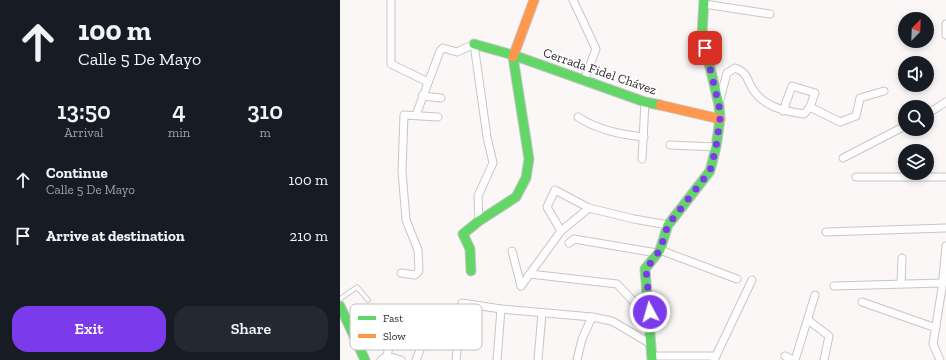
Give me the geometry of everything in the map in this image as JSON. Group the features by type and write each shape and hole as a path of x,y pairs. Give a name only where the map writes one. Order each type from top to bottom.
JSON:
{"street":[{"path":"391,0 391,64 428,82"},
{"path":"471,271 470,249 463,234 479,221 516,197 526,178 529,159 513,55 534,0"},
{"path":"573,0 596,49 584,81"},
{"path":"752,280 715,358 652,358 646,269 658,252 668,225 710,171 716,147 720,119 719,105 702,34 704,2 770,14"},
{"path":"946,24 946,35"},
{"path":"416,115 422,96 443,48 457,52 474,44 487,137 493,163 478,196 479,221"},
{"name":"Cerrada Fidel Chávez","path":"474,44 513,55 645,102 720,119"},
{"path":"719,105 727,73 735,68 743,71 752,88 760,97 769,104 783,111 804,114 810,107 815,93 792,86 783,111"},
{"path":"810,107 840,122 856,116 860,98 884,91"},
{"path":"422,96 440,98"},
{"path":"642,159 645,102"},
{"path":"934,110 946,102"},
{"path":"401,273 414,275 419,271 418,250 406,220 402,171 404,116 438,116"},
{"path":"578,117 584,121 610,130 644,137"},
{"path":"843,158 898,130"},
{"path":"670,145 716,147"},
{"path":"856,177 946,177"},
{"path":"561,231 547,207 555,190 589,208 634,219 668,225"},
{"path":"512,251 521,286 561,231 589,208"},
{"path":"826,232 946,228"},
{"path":"569,243 574,239 658,252 737,279"},
{"path":"942,358 932,344 943,286 946,246"},
{"path":"901,283 902,258"},
{"path":"530,274 617,284 635,302 650,312"},
{"path":"834,286 901,283 943,286"},
{"path":"785,356 794,360 815,295"},
{"path":"862,302 936,328"},
{"path":"340,306 350,328"},
{"path":"482,306 592,317 612,321 651,344"},
{"path":"497,360 502,309"},
{"path":"538,360 542,313"},
{"path":"577,360 582,339 592,317"},
{"path":"808,320 829,336 824,360"},
{"path":"360,350 365,360"},
{"path":"416,360 420,350"},
{"path":"456,360 457,350"},
{"path":"384,358 401,360"}],"lane":[{"path":"340,299 357,288 368,300"}],"traffic: fast":[{"path":"652,360 645,269 660,250 668,225 710,171 716,147 720,119 719,105 702,34 704,0"},
{"path":"474,44 513,55 645,102 660,105"},
{"path":"471,271 470,249 463,234 479,221 516,197 526,178 529,159 513,57"},
{"path":"340,306 350,328"},
{"path":"360,350 365,360"}],"traffic: slow":[{"path":"513,57 534,0"},
{"path":"660,105 720,119"}],"route":[{"path":"650,312 646,269 649,262 660,250 668,225 710,171 716,147 720,119 719,105 705,48"}]}
